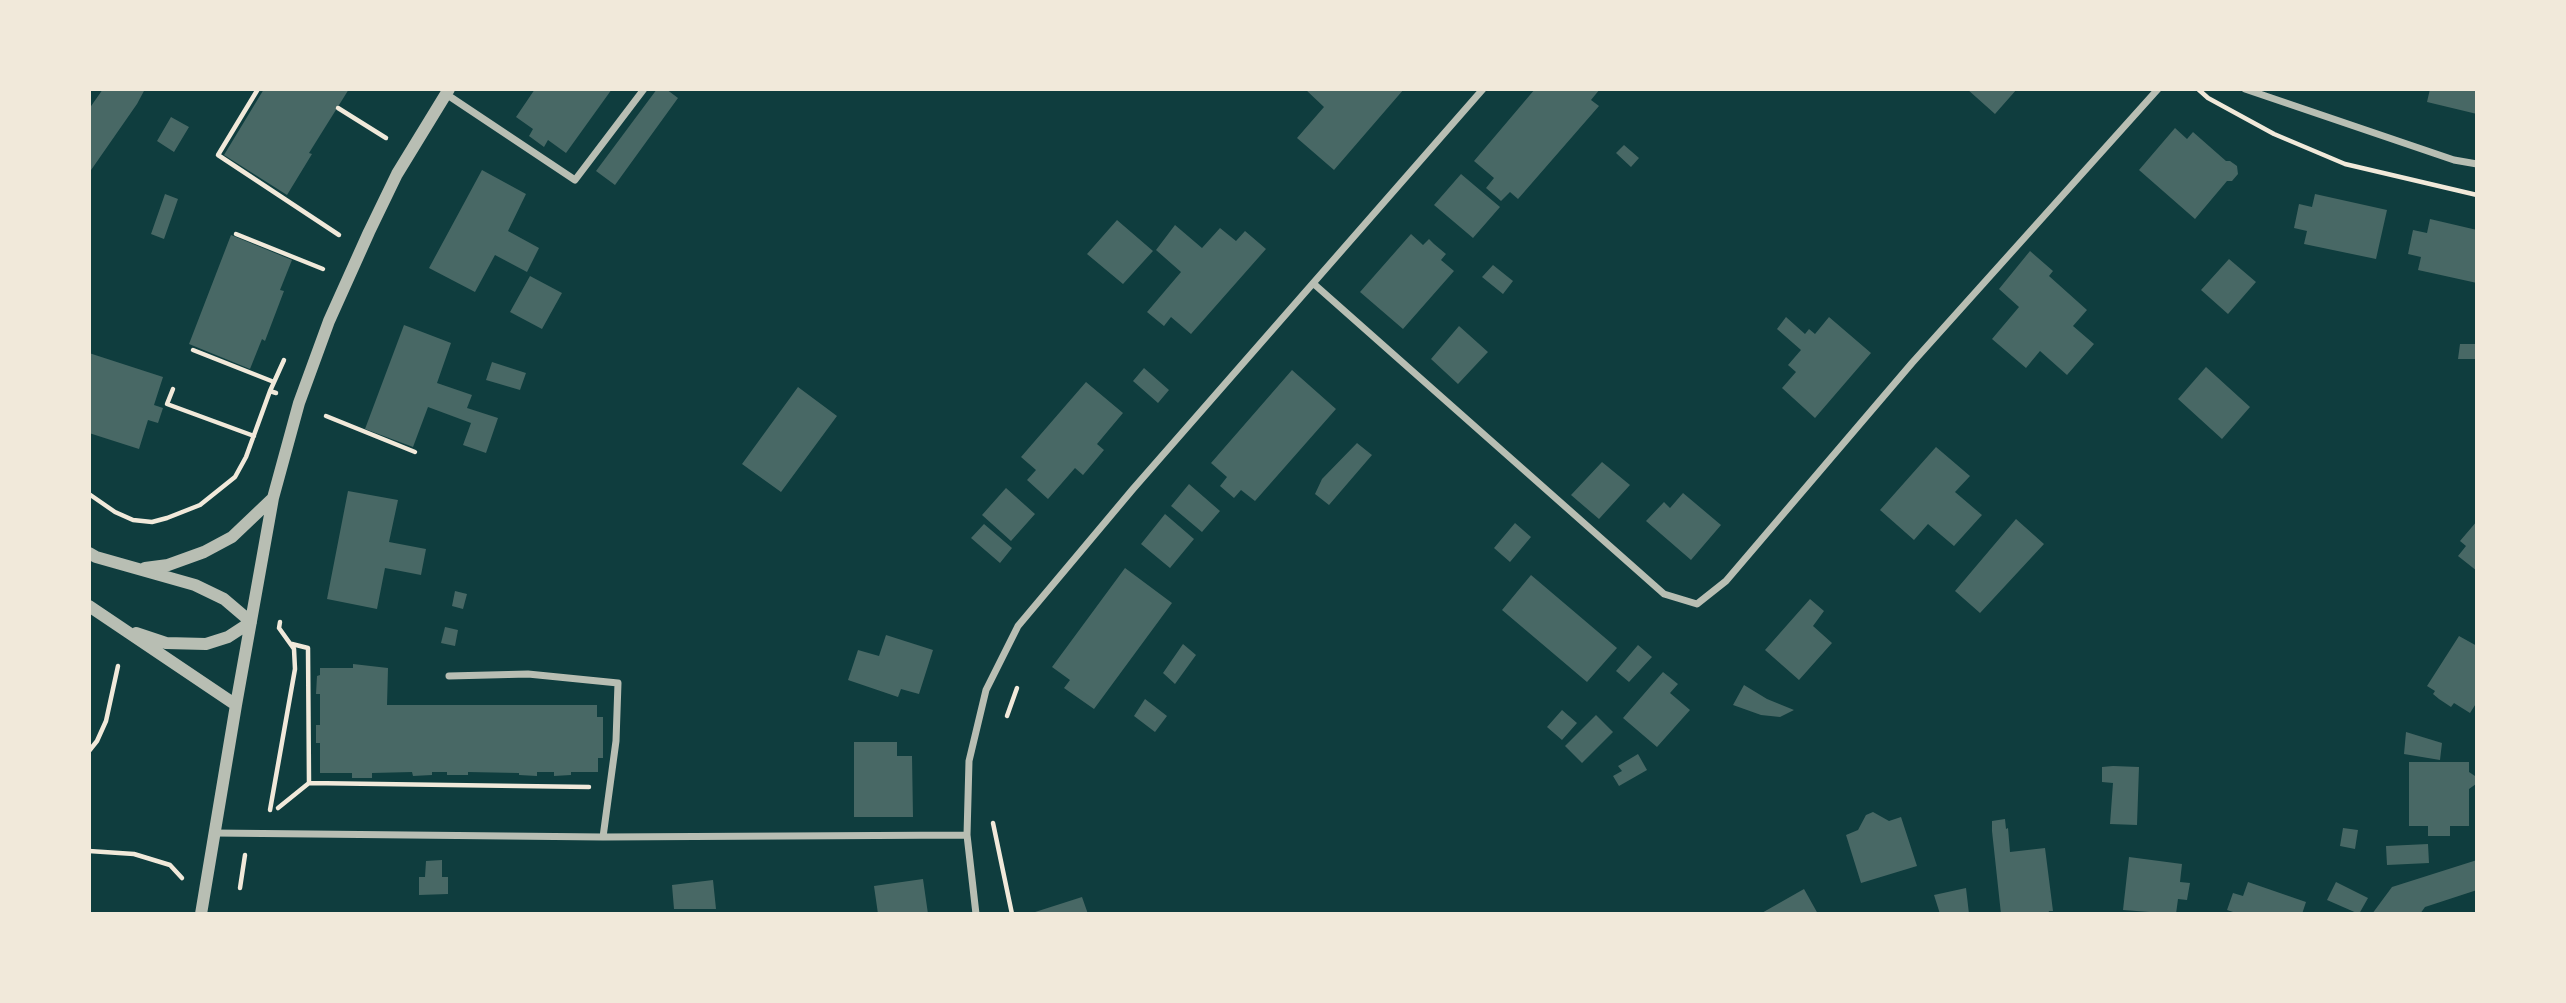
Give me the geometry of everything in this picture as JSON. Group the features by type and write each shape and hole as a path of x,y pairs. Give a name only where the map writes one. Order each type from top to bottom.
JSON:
{"street":[{"path":"201,914 274,498 299,403 328,321 397,174 447,92 575,180 644,89"},
{"path":"976,914 967,835 969,761 986,690 1018,626 1133,489 1483,89"},
{"path":"1314,284 1664,594 1697,604 1726,581 1912,363 2158,89"},
{"path":"2245,89 2454,160 2477,164"},
{"path":"138,569 168,565 204,552 232,537 274,498"},
{"path":"89,553 195,585 224,599 251,622"},
{"path":"89,606 236,705"},
{"path":"118,627 166,643 206,644 228,637 251,622"},
{"path":"449,676 528,674 618,683 616,741 603,837"},
{"path":"214,833 603,837 967,835"}],"path":[{"path":"258,89 218,155 339,235"},
{"path":"2198,89 2208,98 2274,134 2345,164 2477,195"},
{"path":"338,108 386,138"},
{"path":"236,234 324,269"},
{"path":"193,350 274,382"},
{"path":"173,389 167,404 254,436"},
{"path":"89,494 115,512 133,520 152,522 200,505 235,477 254,436 270,391 327,411 322,428"},
{"path":"326,416 415,453"},
{"path":"281,615 279,628 294,649 295,669 269,813 284,806 309,783 592,787 593,819 606,820"},
{"path":"291,644 308,648 309,783"},
{"path":"89,751 106,721 118,666"},
{"path":"1004,723 1017,686"},
{"path":"968,821 993,822 1012,914"},
{"path":"240,888 248,833"},
{"path":"89,851 134,854 170,865 185,882"}],"building":[{"path":"103,89 145,89 89,173 89,109"},
{"path":"264,89 349,89 309,153 312,154 287,195 224,155"},
{"path":"535,89 612,89 566,153 548,140 544,147 529,136 533,129 516,117"},
{"path":"657,89 666,89 678,98 615,185 596,171"},
{"path":"1305,89 1404,89 1334,170 1297,138 1324,107"},
{"path":"1535,89 1600,89 1591,100 1599,106 1518,199 1510,192 1501,201 1486,188 1494,178 1474,161"},
{"path":"1967,89 2017,89 1995,114"},
{"path":"2430,89 2477,89 2477,114 2427,102"},
{"path":"171,117 189,127 174,152 157,141"},
{"path":"2175,128 2187,139 2193,132 2226,161 2237,166 2238,174 2232,181 2227,181 2195,219 2139,170"},
{"path":"1624,145 1639,158 1631,167 1616,153"},
{"path":"482,170 526,194 508,231 539,248 527,272 495,255 475,292 429,268"},
{"path":"1461,174 1500,207 1473,238 1434,205"},
{"path":"165,194 178,199 164,239 151,234"},
{"path":"2315,194 2387,210 2376,259 2304,244 2307,231 2294,228 2299,204 2312,207"},
{"path":"2430,219 2477,230 2477,283 2418,270 2421,257 2408,254 2413,230 2427,233"},
{"path":"1117,220 1153,251 1123,284 1087,254"},
{"path":"1175,225 1202,248 1220,228 1236,241 1245,231 1266,249 1191,334 1171,317 1164,326 1147,312 1181,272 1156,250"},
{"path":"1411,234 1423,245 1429,239 1446,254 1441,260 1454,271 1403,329 1360,292"},
{"path":"231,235 292,260 280,290 284,291 265,341 262,339 250,369 189,344"},
{"path":"2030,251 2053,271 2049,276 2087,310 2073,326 2094,344 2067,375 2040,351 2026,368 1992,339 2019,307 1999,289"},
{"path":"2229,259 2256,282 2228,314 2201,290"},
{"path":"1493,265 1513,281 1503,294 1482,277"},
{"path":"530,276 562,293 542,329 510,312"},
{"path":"1786,317 1805,334 1809,329 1815,334 1829,317 1871,353 1815,418 1782,388 1796,372 1788,365 1801,350 1777,329"},
{"path":"404,325 451,343 437,383 472,395 467,408 498,418 486,453 463,445 471,423 428,407 413,447 365,429"},
{"path":"1459,326 1488,352 1458,384 1431,359"},
{"path":"2460,344 2477,344 2477,359 2458,359"},
{"path":"89,353 163,377 154,405 163,408 158,423 148,420 139,449 89,433"},
{"path":"492,362 526,373 520,390 486,380"},
{"path":"2206,367 2250,407 2222,439 2178,399"},
{"path":"1144,368 1169,390 1158,403 1133,381"},
{"path":"1292,370 1336,409 1255,501 1241,490 1234,498 1220,486 1227,477 1211,463"},
{"path":"1086,382 1123,413 1097,444 1104,450 1083,475 1075,468 1048,499 1027,480 1036,470 1021,457"},
{"path":"798,387 837,416 781,492 742,464"},
{"path":"1357,443 1372,455 1329,505 1315,494 1322,479"},
{"path":"1936,447 1970,476 1955,492 1982,515 1954,546 1928,524 1914,540 1880,510"},
{"path":"1602,462 1630,485 1599,519 1571,495"},
{"path":"1189,484 1220,511 1202,532 1171,506"},
{"path":"1006,488 1035,514 1011,541 982,515"},
{"path":"348,491 398,500 389,542 426,549 421,575 385,568 377,609 327,599"},
{"path":"1683,493 1721,525 1691,560 1646,521 1664,502 1670,508"},
{"path":"1165,514 1194,539 1170,568 1141,544"},
{"path":"2016,519 2044,544 1980,613 1955,591"},
{"path":"2477,521 2477,571 2458,556 2466,546 2460,541"},
{"path":"1515,523 1531,537 1510,562 1494,548"},
{"path":"984,524 1012,548 1000,563 971,538"},
{"path":"1125,568 1172,603 1094,709 1064,688 1070,680 1052,667"},
{"path":"1531,575 1617,648 1587,682 1502,610"},
{"path":"455,591 467,594 463,609 452,606"},
{"path":"1810,599 1824,611 1813,626 1832,643 1799,680 1765,650"},
{"path":"445,627 458,630 455,646 441,643"},
{"path":"886,635 933,650 919,694 901,689 898,697 848,680 858,650 879,656"},
{"path":"2459,636 2477,646 2477,702 2470,713 2454,703 2451,707 2427,686"},
{"path":"1183,644 1196,655 1175,684 1163,673"},
{"path":"1638,645 1652,657 1629,682 1616,671"},
{"path":"353,664 388,668 387,705 597,705 597,717 603,717 603,758 598,758 598,772 571,772 571,775 554,776 554,772 537,772 537,776 468,772 468,775 432,772 432,775 413,776 412,772 372,773 372,778 352,778 352,773 320,773 320,743 316,743 316,725 320,725 317,676 320,675 320,668 353,668"},
{"path":"1663,672 1678,684 1670,693 1690,710 1657,747 1623,718"},
{"path":"1744,685 1767,699 1794,710 1780,717 1761,715 1733,705"},
{"path":"1145,699 1167,716 1155,732 1134,716"},
{"path":"1562,710 1577,723 1562,740 1547,727"},
{"path":"1596,715 1613,732 1582,763 1565,746"},
{"path":"2406,732 2442,743 2440,760 2404,754"},
{"path":"854,742 897,742 897,756 912,756 913,817 854,817"},
{"path":"1638,754 1647,770 1619,786 1613,776 1622,771 1618,766"},
{"path":"2409,762 2469,762 2469,772 2475,776 2476,784 2469,789 2469,826 2450,826 2450,836 2428,836 2428,826 2409,826"},
{"path":"2102,767 2139,767 2137,825 2110,824 2113,783 2102,782"},
{"path":"1873,812 1889,821 1901,817 1917,866 1861,883 1846,835 1858,830 1866,815"},
{"path":"2005,819 2010,852 2045,848 2053,911 2048,914 2001,914 1992,821"},
{"path":"2343,828 2358,830 2355,849 2340,846"},
{"path":"2428,844 2429,863 2387,865 2386,846"},
{"path":"2129,857 2182,864 2180,882 2190,883 2187,900 2178,899 2176,914 2123,910"},
{"path":"442,860 442,877 448,877 448,894 419,895 419,877 425,877 426,861"},
{"path":"2477,860 2477,890 2425,907 2420,914 2372,914 2392,887"},
{"path":"923,879 928,914 878,914 874,886"},
{"path":"713,880 716,909 674,909 672,885"},
{"path":"2248,882 2306,902 2302,914 2239,914 2227,910 2233,893 2243,896"},
{"path":"2336,882 2368,898 2359,914 2327,900"},
{"path":"1966,888 1969,914 1940,914 1934,895"},
{"path":"1804,889 1818,914 1760,914"},
{"path":"1082,897 1088,914 1032,914 1032,913"}]}
